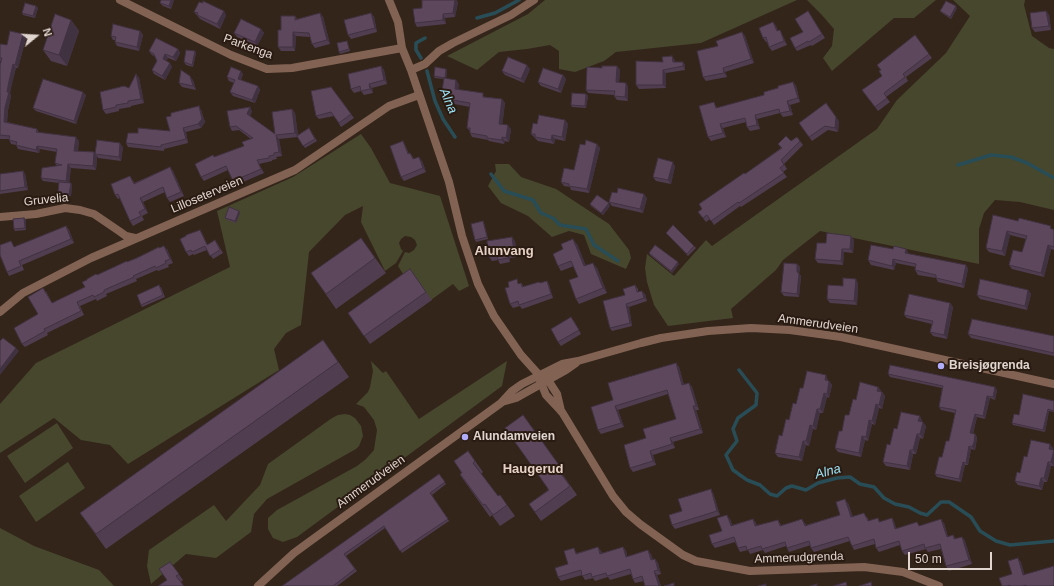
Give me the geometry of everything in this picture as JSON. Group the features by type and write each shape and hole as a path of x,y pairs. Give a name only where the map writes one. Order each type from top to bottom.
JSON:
{"street":[{"name":"Parkenga","path":"120,0 231,55 267,69 292,68 402,48"},
{"path":"389,0 398,22 402,48 411,70 449,182 462,236 478,284 494,316 521,354 544,382"},
{"path":"411,70 425,64 439,51 453,43 511,15 534,0"},
{"name":"Lilloseterveien","path":"0,312 23,293 91,258 295,170 389,106 419,95"},
{"name":"Gruvelia","path":"0,217 36,214 65,208 80,210 94,214 126,236 135,238"},
{"name":"Ammerudveien","path":"258,586 294,553 501,403 512,391 539,375 562,364 578,361 620,348 661,338 715,331 770,329 798,331 835,336 1054,384"},
{"name":"Ammerudveien","path":"501,403 516,398 566,370 578,361"},
{"name":"Ammerudgrenda","path":"544,382 549,399 562,412 614,496 626,512 683,555 696,561 750,572 864,567 903,572 939,586"}],"green space":[{"path":"545,0 797,0 701,43 616,52 604,61 575,72 559,69 559,51 550,45 499,52 477,70 447,56 528,14"},
{"path":"807,0 936,0 914,18 894,18 832,71 823,58 832,46 834,29"},
{"path":"953,0 1025,0 1024,5 1032,36 1049,48 1054,49 1054,210 1020,202 995,200 984,213 979,229 979,264 820,231 783,260 776,270 731,309 733,318 668,326 654,305 647,282 645,268 647,254 674,276 706,240 712,246 877,129 897,100 946,53 970,16"},
{"path":"361,134 371,148 390,183 440,196 469,286 459,291 453,284 431,300 414,275 407,280 398,266 405,252 409,253 414,250 417,245 415,240 411,237 405,236 401,239 399,243 403,251 396,263 385,271 361,222 363,206 345,215 309,252 301,325 286,333 274,349 279,370 128,464 110,445 81,440 54,418 0,453 0,404 36,363 230,267 217,211 293,177"},
{"path":"495,164 509,164 521,177 556,189 609,224 629,250 631,258 626,269 591,254 584,235 569,231 552,237 528,216 501,203 488,186 496,171"},
{"path":"371,361 383,373 386,371 419,419 507,361 502,386 297,537 283,542 273,538 268,529 268,518 277,510 357,466 374,450 377,430 374,420 364,407 356,404 368,392 370,387 373,371"},
{"path":"345,414 355,418 361,426 363,436 359,446 356,449 267,499 254,514 251,532 216,558 186,554 151,584 147,566 149,550 214,505 226,521 260,485 268,464 332,418"},
{"path":"57,423 73,448 25,483 7,456"},
{"path":"68,462 85,488 36,522 19,496"},
{"path":"0,528 34,546 99,570 114,586 0,586"}],"building":[{"path":"161,0 171,0 169,6 160,3"},
{"path":"422,0 455,0 453,13 443,14 443,20 415,23 413,9 422,8"},
{"path":"203,1 224,11 217,24 197,15 198,13 194,12 199,2 203,3"},
{"path":"946,1 956,6 950,17 940,11"},
{"path":"25,3 36,6 33,16 22,13"},
{"path":"808,11 822,34 795,48 790,38 803,32 795,19"},
{"path":"1046,11 1049,26 1032,28 1030,13"},
{"path":"320,13 327,40 312,44 309,33 293,32 293,47 278,47 278,30 281,30 281,16 295,16 295,20"},
{"path":"371,13 375,28 348,35 344,20"},
{"path":"55,14 71,20 59,55 43,50"},
{"path":"241,19 261,29 255,42 234,33"},
{"path":"773,22 777,31 780,30 784,41 769,47 766,37 763,38 759,28"},
{"path":"113,24 140,31 137,47 115,42 116,37 111,36"},
{"path":"10,31 23,34 9,81 7,92 9,92 5,107 4,122 37,129 36,132 76,137 74,151 94,152 93,166 68,164 66,181 41,178 42,168 62,165 55,163 57,149 37,146 36,150 16,145 17,142 9,140 10,136 0,135 0,65 2,58 0,58 0,44 7,45"},
{"path":"742,32 751,59 723,68 724,73 703,77 697,51 718,46 716,41"},
{"path":"915,35 929,54 903,74 905,77 884,93 887,98 875,107 862,90 882,76 879,71 881,70 877,65"},
{"path":"156,38 178,49 173,57 165,54 163,59 170,63 162,76 152,70 157,61 154,54 149,51"},
{"path":"347,41 349,49 339,52 337,43"},
{"path":"186,50 195,51 192,65 184,62"},
{"path":"672,56 673,62 683,62 683,66 663,70 663,85 636,85 636,61 663,62 662,57"},
{"path":"508,57 527,65 521,79 502,71"},
{"path":"381,66 384,80 369,84 370,89 361,91 360,86 351,89 348,74"},
{"path":"602,66 617,66 616,82 626,83 625,97 614,96 615,91 586,90 587,67 602,68"},
{"path":"231,67 241,71 238,79 258,86 252,100 230,92 235,80 227,77"},
{"path":"435,67 446,69 445,78 434,76"},
{"path":"543,68 563,75 558,89 538,82"},
{"path":"181,70 190,76 193,86 179,83"},
{"path":"136,74 141,99 128,101 128,103 116,105 116,107 103,110 100,92 124,86 129,88"},
{"path":"444,78 456,80 455,89 483,93 483,97 502,99 499,124 508,125 506,138 502,137 502,140 487,138 487,136 470,133 470,128 467,128 470,103 441,98"},
{"path":"43,79 83,92 74,121 33,108"},
{"path":"793,82 798,98 787,101 790,111 780,113 779,109 755,115 757,125 747,127 745,118 720,124 723,133 708,137 699,106 714,102 716,108 764,95 764,92"},
{"path":"331,87 351,114 339,123 331,112 316,116 311,91"},
{"path":"572,93 586,94 585,106 571,105"},
{"path":"826,103 836,117 835,128 825,126 809,137 799,123"},
{"path":"199,106 202,119 198,124 183,128 186,139 161,145 161,147 126,143 128,133 138,133 138,128 170,131 166,117 171,116 171,113"},
{"path":"250,107 247,114 275,134 272,112 292,109 295,133 276,135 279,152 269,156 269,158 257,160 261,169 233,181 226,166 201,177 195,164 213,155 214,157 244,146 242,142 253,138 236,126 230,127 227,111"},
{"path":"539,115 565,120 562,137 552,135 551,140 535,137 535,134 531,134 533,123 537,124"},
{"path":"309,128 315,139 303,146 297,136"},
{"path":"786,136 791,141 797,137 800,141 781,160 784,165 780,168 784,173 711,221 707,215 703,218 698,212 702,209 699,204 782,148 778,144"},
{"path":"97,140 120,143 119,157 95,154"},
{"path":"586,140 597,144 587,189 569,186 569,184 561,182 564,168 574,170 580,144 585,145"},
{"path":"403,141 408,154 410,153 413,159 419,157 423,168 401,177 390,146"},
{"path":"658,158 673,162 668,180 653,177"},
{"path":"170,167 181,192 167,198 163,187 140,198 145,209 139,212 141,216 130,221 118,194 115,195 111,184 130,176 134,184"},
{"path":"23,171 25,187 0,191 0,174"},
{"path":"59,182 71,183 69,194 58,193"},
{"path":"618,188 644,194 640,209 609,202 612,192 617,193"},
{"path":"597,195 609,203 601,213 590,204"},
{"path":"229,207 239,211 235,221 225,218"},
{"path":"993,215 1018,221 1019,218 1051,226 1050,228 1054,230 1054,247 1048,245 1041,273 1009,265 1013,250 1022,252 1027,236 1007,231 1002,251 986,248"},
{"path":"24,218 25,228 14,229 13,219"},
{"path":"483,221 487,237 475,240 471,224"},
{"path":"673,225 694,246 687,254 666,233"},
{"path":"66,226 71,239 19,261 21,266 7,272 0,255 0,245 11,241 14,247"},
{"path":"200,230 207,245 215,240 220,250 210,256 205,246 192,252 191,250 186,252 180,239"},
{"path":"827,233 851,236 850,249 842,249 841,261 815,259 817,243 826,243"},
{"path":"512,237 514,253 507,254 508,258 498,260 497,256 489,257 487,241"},
{"path":"361,238 375,258 326,294 311,273"},
{"path":"573,239 584,266 593,263 603,288 576,299 569,280 578,277 571,261 558,266 553,254 563,249 561,244"},
{"path":"655,245 678,262 671,271 649,253"},
{"path":"871,245 893,249 894,246 906,249 905,253 966,265 962,284 936,278 936,275 915,270 916,264 893,259 892,266 868,260"},
{"path":"164,246 170,259 165,261 166,263 156,268 155,266 133,276 134,277 104,290 104,292 94,297 93,295 77,302 81,311 44,329 45,331 22,344 14,328 38,314 28,297 43,288 52,303 85,287 82,282 96,274 97,275"},
{"path":"784,263 797,264 797,272 799,273 797,294 781,292"},
{"path":"410,269 426,292 364,336 348,313"},
{"path":"843,278 856,279 854,301 827,299 828,285 843,286"},
{"path":"517,279 518,284 521,283 522,287 547,281 551,294 519,305 518,301 510,304 505,288 509,287 508,282"},
{"path":"980,279 1028,290 1025,306 977,295"},
{"path":"159,285 163,295 141,305 137,295"},
{"path":"635,285 637,292 642,291 644,298 626,304 630,323 610,328 603,301 625,295 623,289"},
{"path":"909,294 950,303 944,335 930,332 933,321 904,315"},
{"path":"571,317 579,330 558,342 551,329"},
{"path":"972,319 1054,336 1054,353 968,334"},
{"path":"3,338 16,348 0,369 0,341"},
{"path":"323,340 338,362 96,534 80,513"},
{"path":"676,363 682,385 689,383 696,406 693,406 700,429 670,438 672,444 650,451 653,461 630,468 624,445 646,438 643,429 676,419 667,390 615,406 621,423 598,430 591,407 613,400 608,383"},
{"path":"890,365 995,387 993,397 987,396 983,416 975,414 970,433 975,434 974,442 972,447 969,446 966,463 963,462 959,479 935,474 939,457 942,457 946,441 949,441 956,410 939,407 943,386 888,374"},
{"path":"807,371 826,375 825,380 829,381 827,394 824,393 820,409 817,409 813,426 810,425 806,441 803,441 799,457 775,453 779,435 782,436 786,419 789,420 793,403 796,404 800,388 803,388"},
{"path":"860,382 878,387 877,391 882,392 879,405 876,404 872,421 869,420 866,437 862,436 859,453 835,448 839,431 842,431 845,415 849,415 853,399 856,400"},
{"path":"1023,394 1054,401 1054,411 1048,409 1043,430 1012,423 1014,414 1019,415"},
{"path":"901,412 920,416 918,421 923,422 920,434 917,434 913,450 910,450 907,466 883,462 887,444 890,445 894,428 897,429"},
{"path":"523,415 559,465 556,467 570,486 535,512 529,504 549,490 505,428"},
{"path":"1031,440 1050,444 1049,449 1054,450 1051,462 1048,462 1044,478 1041,478 1039,486 1015,481 1017,472 1020,473 1024,456 1027,457"},
{"path":"468,451 475,461 473,463 498,496 500,495 507,505 493,515 485,504 483,505 460,474 462,473 454,461"},
{"path":"439,474 445,482 430,493 448,519 400,551 384,526 344,554 355,569 333,586 282,586"},
{"path":"711,489 717,511 672,525 669,515 682,511 678,499"},
{"path":"845,499 851,517 864,513 868,521 878,518 879,522 892,518 895,529 917,522 919,526 941,519 947,537 953,535 954,539 962,537 969,560 946,566 940,544 925,548 924,544 902,551 899,541 876,548 874,539 852,546 848,537 811,548 809,541 787,548 785,542 762,549 761,546 747,550 746,546 738,548 734,537 712,544 709,535 722,531 717,518 727,515 731,526 753,519 755,526 778,520 780,526 802,519 805,526 840,515 836,502"},
{"path":"598,547 600,554 623,547 626,557 648,550 651,560 655,559 658,570 654,571 659,586 645,586 642,576 633,579 630,569 607,576 606,573 592,577 591,573 582,576 581,570 558,577 555,568 568,564 564,551 574,548 576,554"},
{"path":"1018,558 1023,575 1054,566 1054,586 1002,586 999,578 1012,574 1008,561"},
{"path":"170,562 179,574 176,576 184,586 158,586 167,580 159,569"},
{"path":"846,582 847,586 833,586"},
{"path":"871,582 872,586 859,586"},
{"path":"674,583 674,586 664,586"}],"waterway":[{"name":"Alna","path":"477,18 495,13 519,0"},
{"name":"Alna","path":"421,58 416,50 416,43 425,38"},
{"name":"Alna","path":"427,71 435,101 443,119 455,137"},
{"path":"958,165 991,155 1011,157 1027,163 1054,178"},
{"name":"Alna","path":"491,174 504,191 533,200 541,213 553,218 560,225 586,229 594,245 618,261"},
{"name":"Alna","path":"739,370 757,393 756,405 738,418 733,429 737,441 726,455 733,470 747,480 760,485 770,494 777,496 786,488 792,486 806,490 818,483 837,478 850,477 860,484 874,487 884,498 895,504 909,507 927,515 941,502 949,502 971,517 980,531 996,541 1010,545 1054,541"}],"place":[{"name":"Breisjøgrenda","path":"941,366"},
{"name":"Alundamveien","path":"465,437"}],"district":[{"name":"Alunvang","path":"504,251"},
{"name":"Haugerud","path":"533,469"}]}
